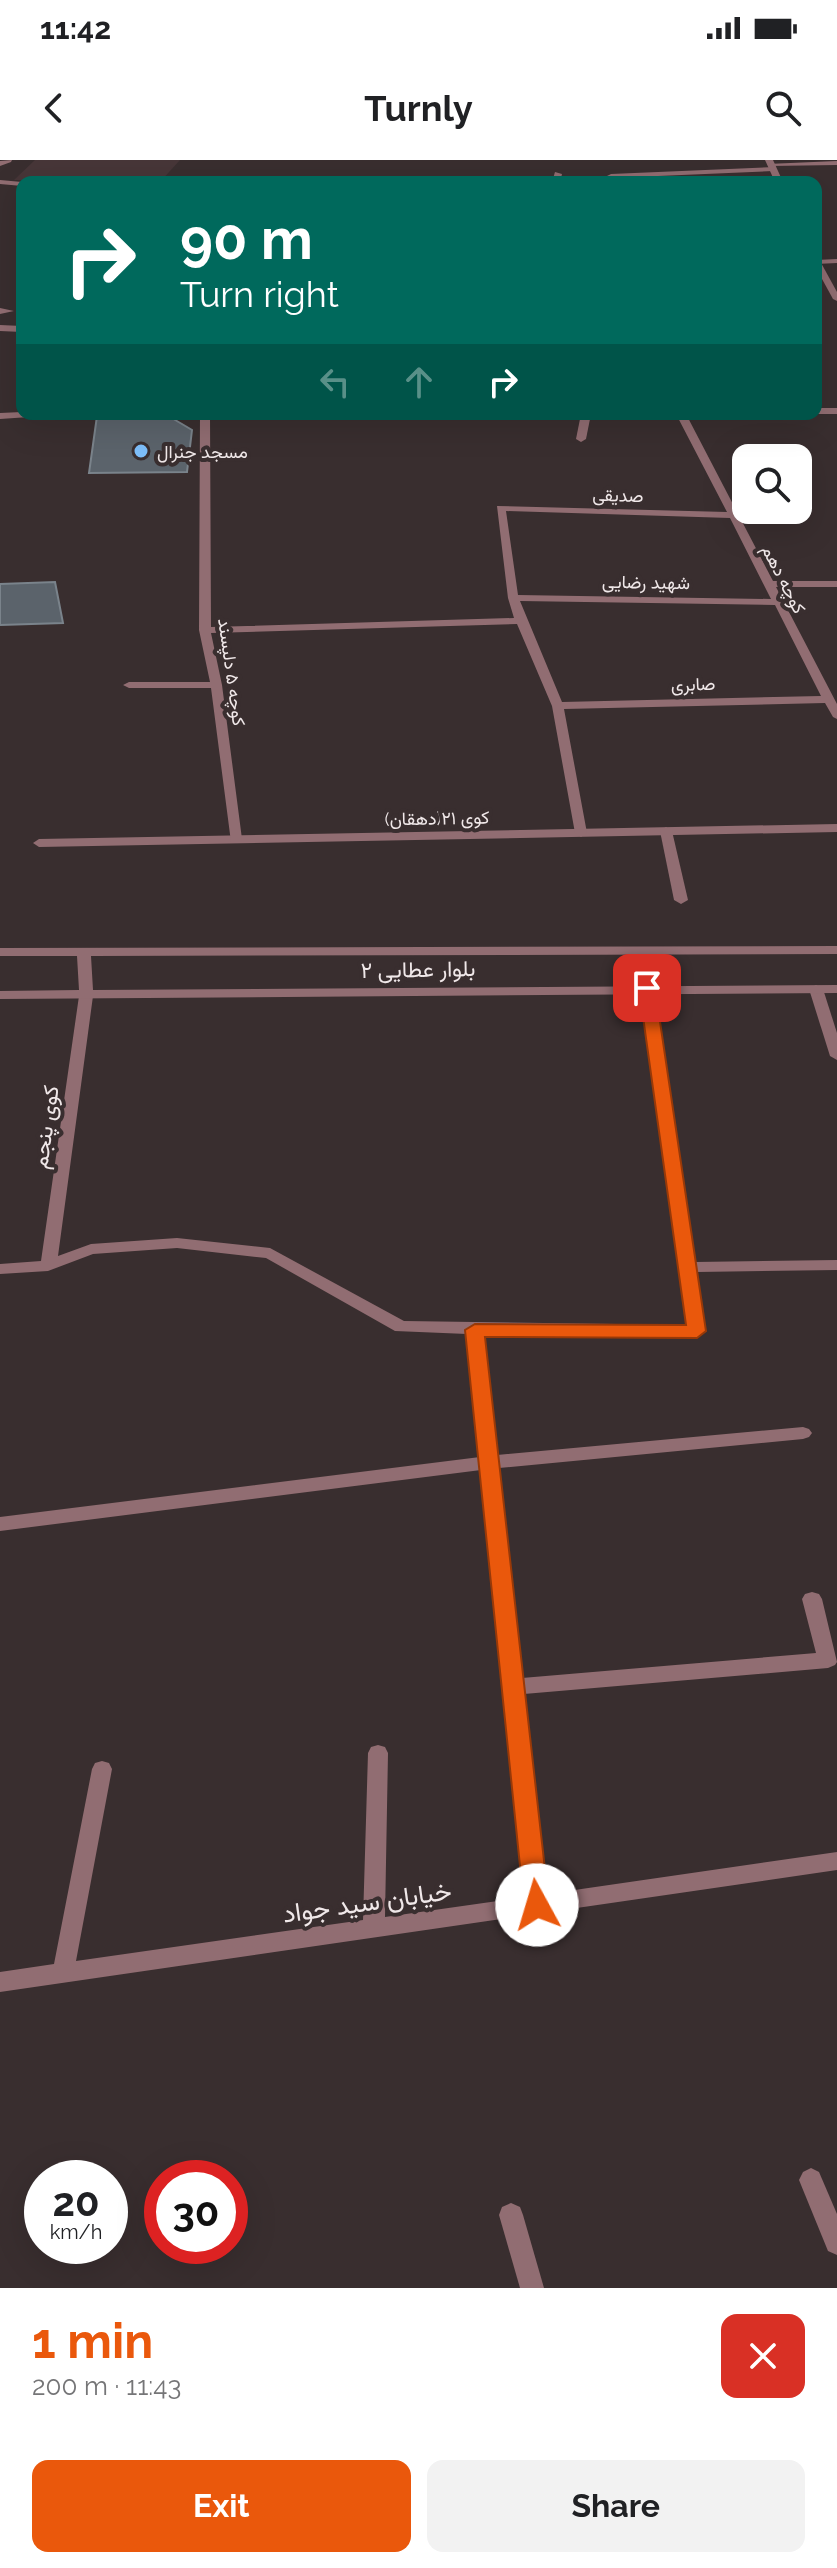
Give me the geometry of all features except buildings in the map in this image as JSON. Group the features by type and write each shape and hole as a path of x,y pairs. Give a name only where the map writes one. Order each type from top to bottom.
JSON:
{"street":[{"path":"0,164 8,160"},
{"path":"611,175 771,164 837,163"},
{"path":"822,272 837,299"},
{"path":"822,287 830,287"},
{"name":"کوچه ۵ دلپسند","path":"205,420 205,630 216,685 236,839"},
{"path":"581,439 585,420"},
{"name":"کوچه دهم","path":"684,420 732,513"},
{"name":"صدیقی","path":"513,598 501,508 732,515"},
{"name":"کوچه دهم","path":"738,524 837,715"},
{"path":"769,584 837,584"},
{"path":"513,598 558,706 581,833"},
{"name":"شهید رضایی","path":"513,598 779,602"},
{"path":"205,630 521,621"},
{"path":"129,685 216,685"},
{"name":"صابری","path":"558,706 828,699"},
{"name":"کوی ۲۱(دهقان)","path":"39,843 837,828"},
{"path":"666,831 681,900"},
{"name":"بلوار عطایی ۲","path":"0,952 837,950"},
{"name":"کوی پنجم","path":"48,1266 86,996 84,953"},
{"path":"0,1269 48,1266 91,1249 163,1244 270,1253 401,1327 697,1331 647,988"},
{"path":"816,989 837,1056"},
{"name":"بلوار عطایی ۲","path":"0,995 837,989"},
{"path":"687,1267 837,1265"},
{"path":"475,1330 537,1905"},
{"path":"0,1524 489,1462 803,1433"},
{"path":"513,1687 828,1660 812,1599"},
{"path":"374,1929 378,1753"},
{"path":"63,1973 102,1769"},
{"name":"خیابان سید جواد","path":"0,1982 837,1861"},
{"path":"811,2180 837,2243"},
{"path":"511,2215 532,2288"}],"shaded area":[{"path":"35,160 180,160 165,176 18,176"}],"place":[{"name":"مسجد جنرال","path":"141,451"}],"route":[{"path":"537,1905 475,1330 697,1331 647,988"}]}
